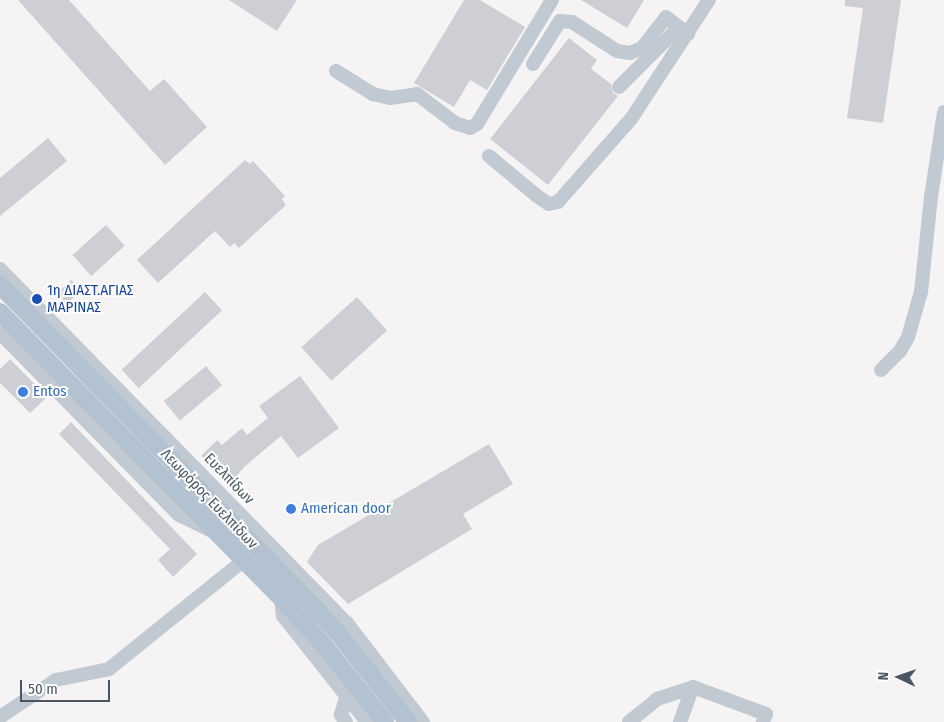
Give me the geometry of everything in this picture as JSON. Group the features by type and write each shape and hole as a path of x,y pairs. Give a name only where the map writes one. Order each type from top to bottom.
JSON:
{"main road":[{"name":"Λεωφόρος Ευελπίδων","path":"0,285 61,339 342,628 414,720"},
{"name":"Λεωφόρος Ευελπίδων","path":"0,312 281,598 323,644 378,721"}],"street":[{"path":"336,71 373,94 390,98 417,94 455,123 470,128 477,124 552,0"},
{"path":"489,156 549,204 558,202 631,119 684,31 709,0"},
{"path":"533,64 560,21 572,22 617,51 630,52 642,48 666,17 684,31"},
{"path":"619,87 684,31"},
{"path":"881,370 900,351 908,337 921,292 930,197 944,112"},
{"path":"0,269 61,339"},
{"path":"0,333 178,515 216,533"},
{"path":"0,718 56,680 109,670 244,560"},
{"path":"281,598 283,616 347,694 378,721"},
{"path":"629,722 657,699 693,687 766,714 763,722"},
{"path":"680,722 693,687"},
{"path":"346,722 341,715 347,694"}],"building":[{"path":"18,0 69,0 150,91 164,79 207,127 165,165"},
{"path":"229,0 297,0 277,31"},
{"path":"464,0 480,0 525,27 487,90 470,80 454,107 414,83"},
{"path":"581,0 644,0 627,28"},
{"path":"845,0 901,0 883,123 847,118 863,8 845,6"},
{"path":"569,38 597,60 591,69 611,84 613,93 618,96 548,185 490,139"},
{"path":"48,138 67,161 0,216 0,178"},
{"path":"245,160 250,164 253,161 285,196 282,199 286,205 239,248 234,243 230,247 215,231 158,283 137,260"},
{"path":"106,225 125,246 91,276 73,255"},
{"path":"71,280 81,290 66,305 56,295"},
{"path":"205,292 222,310 139,388 122,370"},
{"path":"357,297 387,330 331,381 301,347"},
{"path":"10,359 47,397 30,413 0,383 0,369"},
{"path":"206,366 222,385 180,421 164,401"},
{"path":"300,376 339,428 298,458 281,436 244,467 230,484 201,456 217,440 222,445 242,428 247,435 268,418 259,406"},
{"path":"71,422 197,554 173,577 158,560 170,549 59,434"},
{"path":"489,444 513,484 463,514 472,529 348,604 307,562 318,545"}],"place":[{"name":"1η ΔΙΑΣΤ.ΑΓΙΑΣ ΜΑΡΙΝΑΣ","path":"37,299"},
{"name":"Entos","path":"23,392"},
{"name":"American door","path":"291,509"}]}
